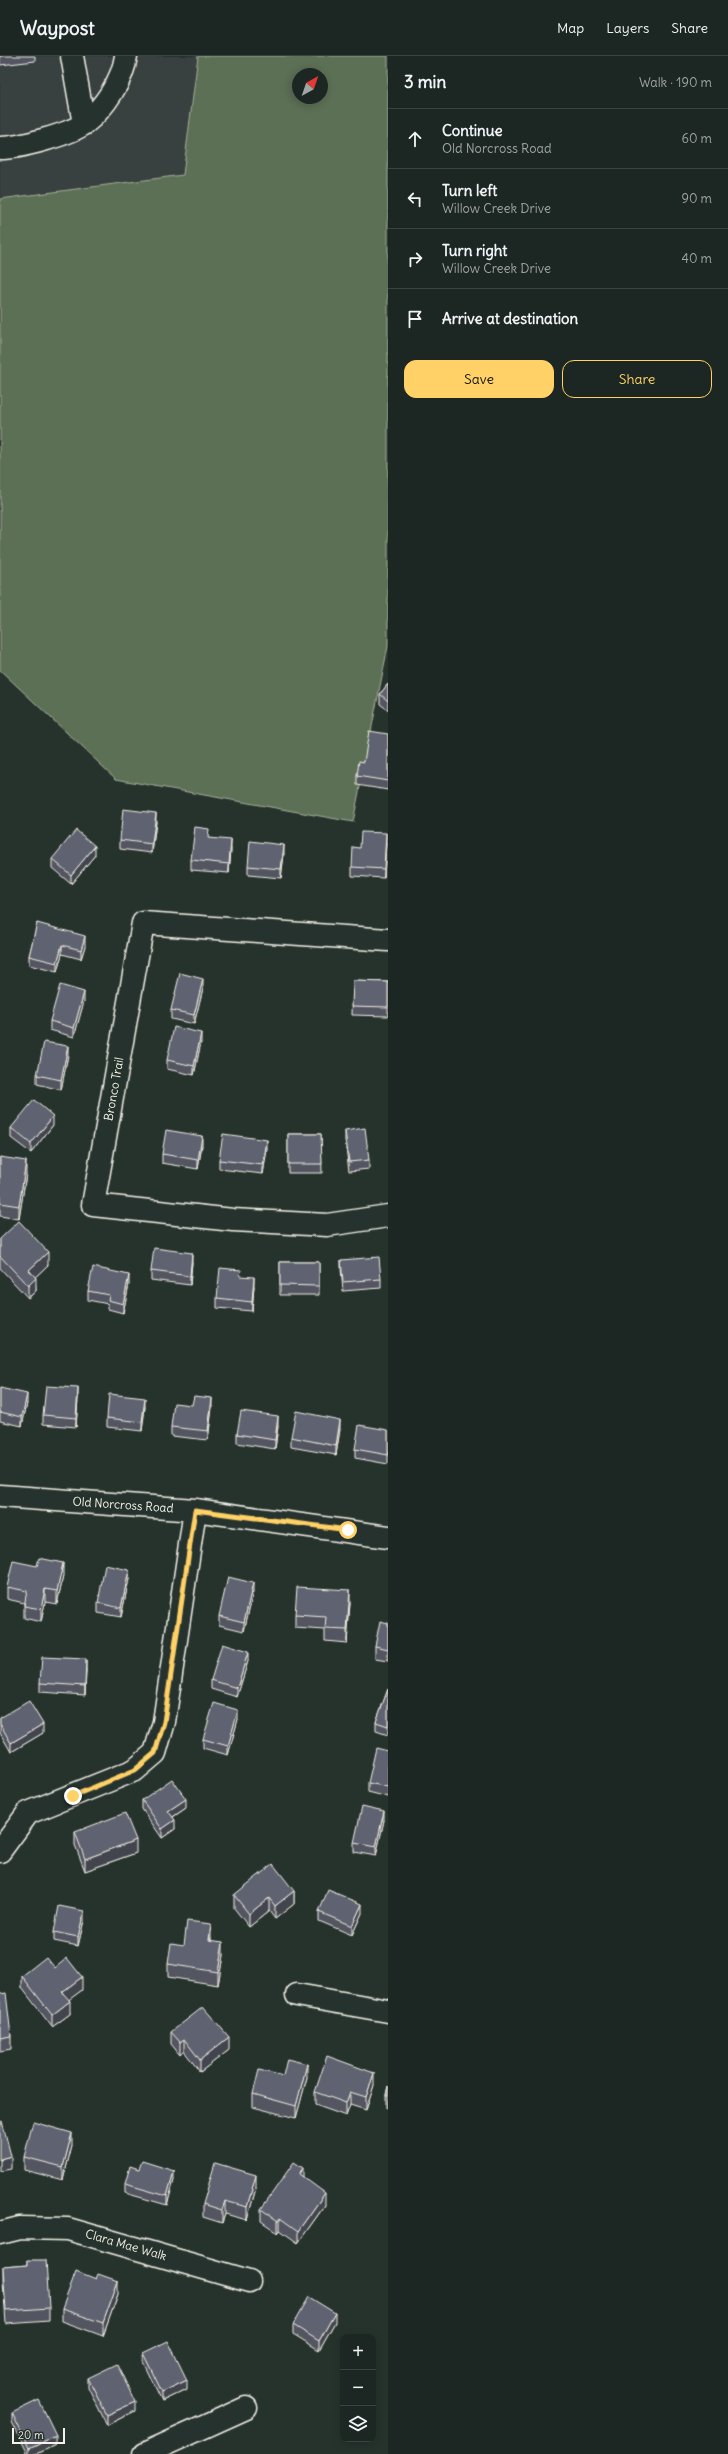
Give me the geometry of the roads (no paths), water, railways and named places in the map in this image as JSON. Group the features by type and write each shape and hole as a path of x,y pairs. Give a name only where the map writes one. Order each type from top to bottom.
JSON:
{"street":[{"path":"72,56 84,124"},
{"path":"0,148 36,143 84,124 113,90 125,68 126,56"},
{"name":"Bronco Trail","path":"388,940 143,923 93,1205 233,1220 327,1225 388,1216"},
{"name":"Old Norcross Road","path":"0,1496 195,1510 388,1537"},
{"path":"0,1851 28,1813 135,1770 155,1753 164,1722 195,1510"},
{"path":"297,1995 388,2011"},
{"name":"Clara Mae Walk","path":"0,2233 20,2228 68,2229 249,2281"},
{"path":"144,2454 246,2408"}]}
